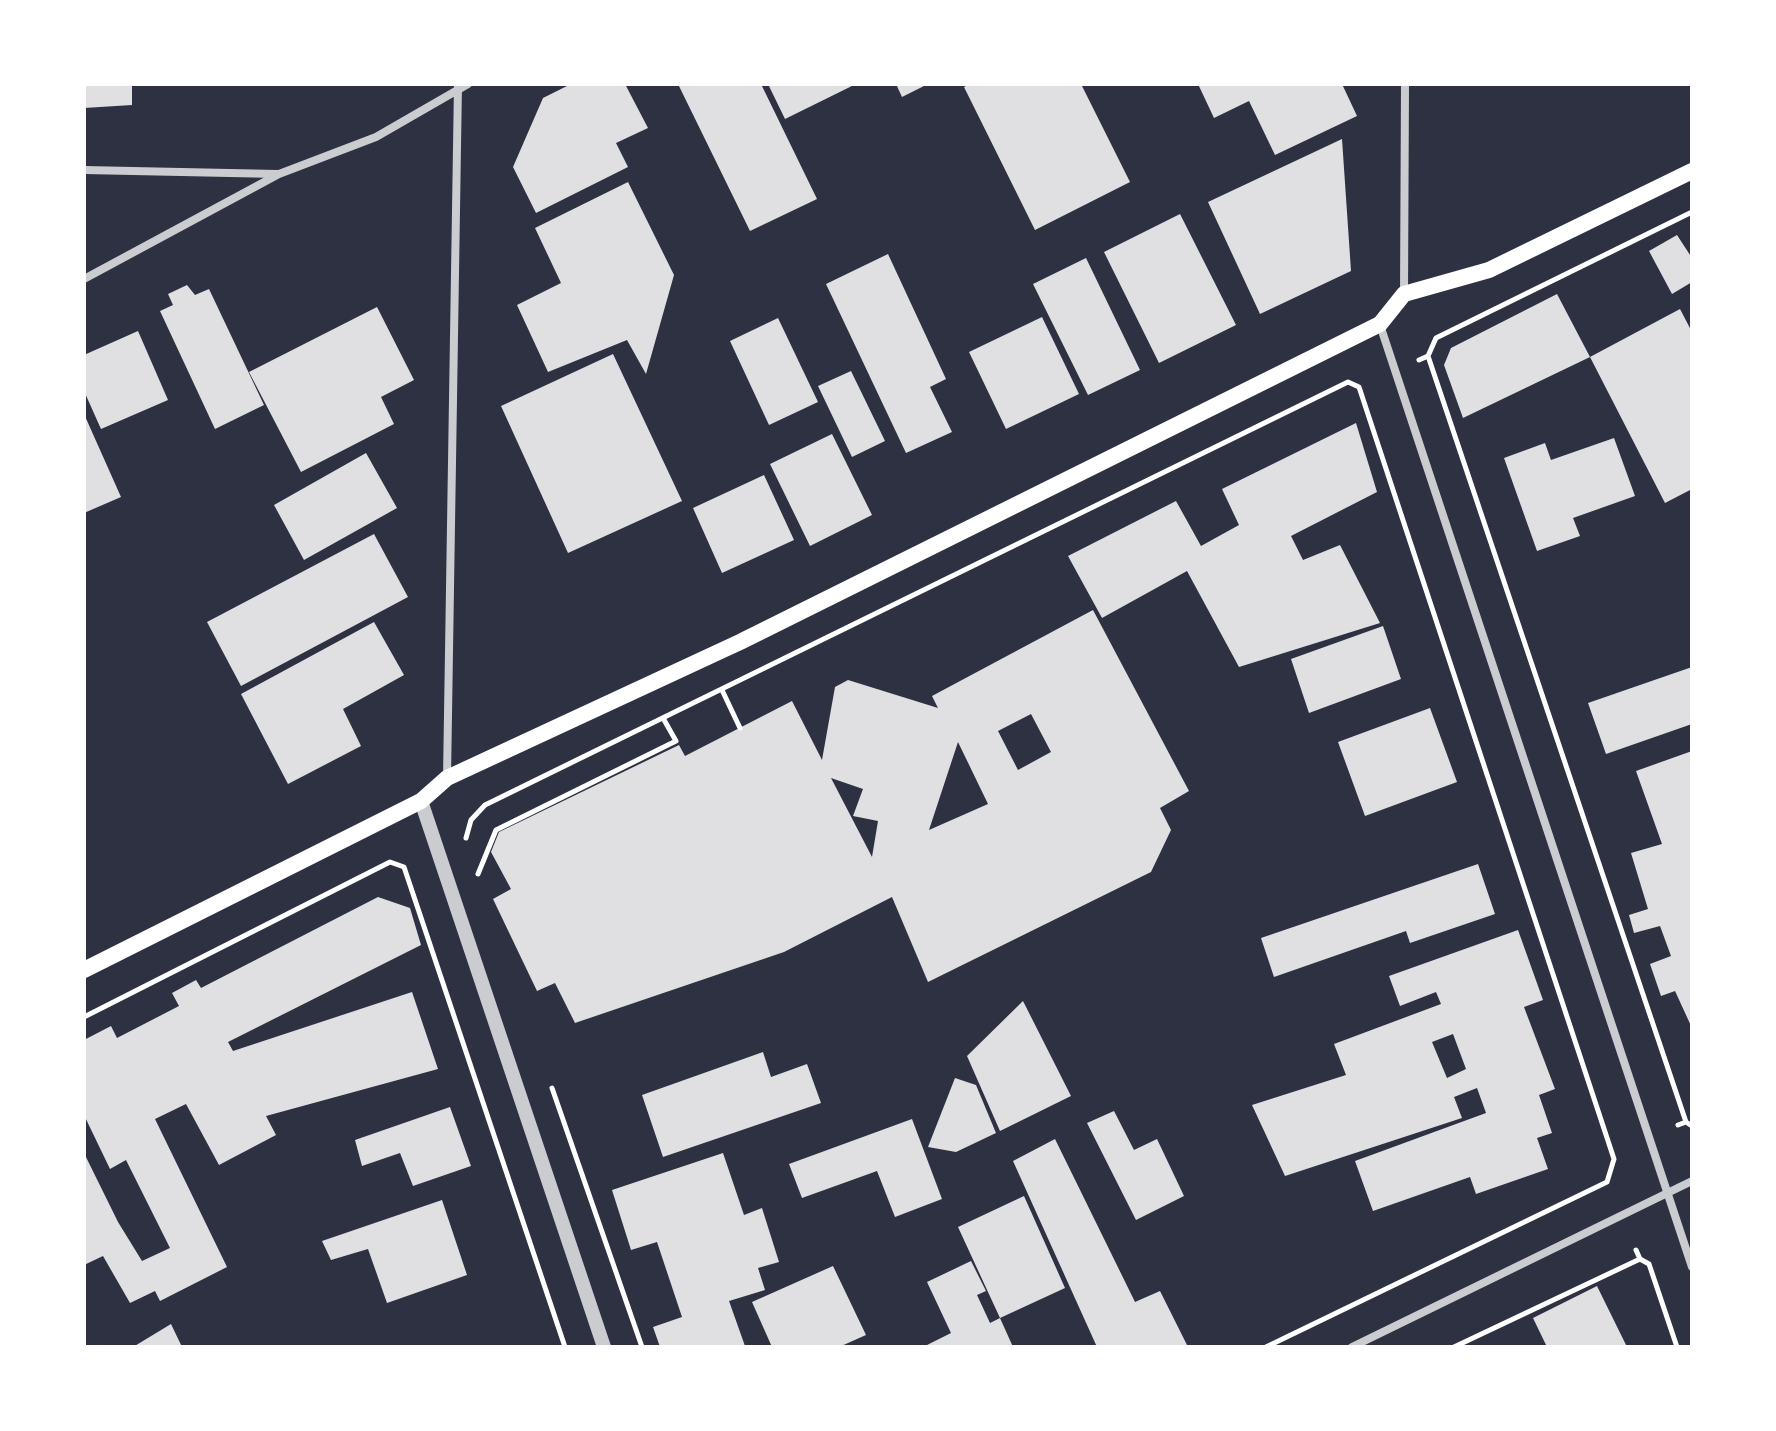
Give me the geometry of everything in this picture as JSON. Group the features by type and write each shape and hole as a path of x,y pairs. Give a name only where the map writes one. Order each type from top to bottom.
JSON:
{"main road":[{"path":"84,970 421,801 447,778 740,642 1380,324 1404,294 1489,270 1692,171"}],"street":[{"path":"84,279 279,174 376,137 458,86 468,84"},
{"path":"1404,294 1405,84"},
{"path":"447,778 458,86"},
{"path":"84,170 279,174"},
{"path":"1380,324 1692,1267"},
{"path":"421,801 604,1347"},
{"path":"1352,1347 1692,1181"}],"path":[{"path":"1419,360 1428,356 1436,338 1692,212"},
{"path":"1428,356 1689,1124 1678,1125"},
{"path":"467,844 471,820 485,805 1348,382 1359,387 1614,1159 1607,1182 1609,1189"},
{"path":"1359,387 1368,383"},
{"path":"722,690 740,728"},
{"path":"474,864 478,875 496,830 676,741 663,718"},
{"path":"84,1017 390,862 404,867 565,1347"},
{"path":"550,1081 642,1347"},
{"path":"1614,1159 1621,1155"},
{"path":"1266,1347 1607,1182"},
{"path":"1636,1250 1640,1259 1649,1264 1677,1347"},
{"path":"1454,1347 1640,1259"},
{"path":"1649,1264 1657,1260"}],"building":[{"path":"84,84 132,84 132,105 84,108"},
{"path":"571,84 625,84 648,128 616,143 628,167 536,213 513,167 543,98"},
{"path":"678,84 761,84 817,199 750,231"},
{"path":"768,84 856,84 785,119"},
{"path":"896,84 928,84 902,97"},
{"path":"970,84 1081,84 1130,182 1035,230 964,87"},
{"path":"1198,84 1342,84 1357,116 1275,155 1249,101 1214,118"},
{"path":"1342,139 1351,271 1260,314 1208,202"},
{"path":"628,182 674,275 646,374 627,340 548,372 517,305 561,283 535,228"},
{"path":"1180,214 1236,325 1159,363 1104,252"},
{"path":"1677,235 1692,258 1692,282 1672,294 1649,251"},
{"path":"888,254 946,379 930,387 952,432 906,453 826,284"},
{"path":"1086,258 1140,370 1088,395 1033,284"},
{"path":"187,285 195,295 209,289 264,405 215,429 160,311 173,305 168,294"},
{"path":"1557,294 1590,357 1463,418 1444,365 1451,348"},
{"path":"377,307 414,380 381,397 394,424 301,472 249,372"},
{"path":"1680,309 1692,332 1692,489 1665,503 1590,357"},
{"path":"1042,317 1079,394 1006,429 969,352"},
{"path":"778,318 818,402 769,425 730,341"},
{"path":"138,331 168,400 101,429 84,391 84,355"},
{"path":"613,354 682,501 568,553 501,406"},
{"path":"851,371 885,441 852,457 818,386"},
{"path":"84,414 121,497 84,513"},
{"path":"1356,423 1377,492 1291,536 1303,560 1340,545 1380,623 1239,667 1187,571 1102,618 1068,556 1176,501 1201,546 1239,525 1222,489"},
{"path":"832,434 872,515 810,546 770,464"},
{"path":"1614,438 1635,496 1573,518 1580,536 1537,551 1504,458 1545,443 1551,460"},
{"path":"366,453 397,508 304,560 274,505"},
{"path":"764,475 794,540 722,573 693,508"},
{"path":"374,534 408,597 241,686 207,622"},
{"path":"1093,610 1189,791 1160,808 1171,830 1151,872 928,982 892,897 784,952 575,1023 555,983 537,991 493,899 511,889 491,852 499,832 679,745 685,756 792,701 822,760 835,687 848,680 938,708 932,696","holes":["1031,714 1051,752 1018,770 998,731","958,742 988,804 929,830","831,778 863,789 853,816 878,821 872,857"]},
{"path":"374,622 404,675 343,709 361,746 288,784 241,694"},
{"path":"1383,626 1401,679 1309,713 1291,659"},
{"path":"1692,667 1692,724 1606,754 1588,703"},
{"path":"1430,708 1457,782 1365,816 1338,742"},
{"path":"1692,751 1692,1028 1675,991 1661,996 1650,964 1671,956 1660,926 1634,933 1629,915 1648,909 1631,853 1662,844 1636,771"},
{"path":"1478,864 1495,914 1410,943 1406,931 1274,977 1261,938"},
{"path":"378,897 410,908 421,945 228,1042 233,1051 412,992 438,1069 266,1116 276,1135 219,1165 186,1104 155,1119 227,1267 160,1301 155,1291 130,1303 103,1256 84,1265 84,1153 118,1222 142,1261 170,1248 126,1160 110,1169 84,1115 84,1040 111,1026 117,1038 179,1006 172,993 196,980 201,988"},
{"path":"1518,930 1543,1000 1524,1007 1555,1089 1539,1095 1552,1133 1537,1138 1548,1169 1476,1194 1470,1177 1373,1211 1355,1161 1486,1113 1477,1088 1454,1097 1462,1118 1285,1176 1252,1105 1346,1075 1334,1044 1441,1004 1436,992 1400,1006 1389,976","holes":["1453,1034 1466,1069 1447,1078 1432,1042"]},
{"path":"1023,1001 1071,1096 1000,1131 967,1056"},
{"path":"763,1052 771,1077 807,1064 821,1103 663,1157 642,1095"},
{"path":"955,1078 976,1085 996,1133 956,1152 928,1147"},
{"path":"450,1107 471,1166 413,1186 400,1153 362,1166 355,1140"},
{"path":"1114,1111 1134,1150 1157,1139 1184,1196 1136,1220 1087,1123"},
{"path":"912,1119 942,1199 895,1217 877,1171 802,1198 789,1164"},
{"path":"1055,1139 1135,1302 1160,1291 1188,1347 1097,1347 1013,1161"},
{"path":"723,1153 744,1215 762,1208 779,1262 758,1268 765,1290 729,1301 745,1346 660,1347 653,1327 682,1317 657,1242 631,1250 612,1190"},
{"path":"1024,1196 1065,1288 1000,1318 958,1227"},
{"path":"442,1200 467,1275 387,1303 368,1249 331,1260 322,1241"},
{"path":"971,1261 986,1291 977,1295 990,1323 1000,1318 1013,1347 928,1347 951,1333 927,1282"},
{"path":"833,1266 866,1335 839,1347 772,1347 752,1302"},
{"path":"1597,1286 1627,1347 1547,1347 1533,1318"},
{"path":"171,1324 182,1347 133,1347"}]}
